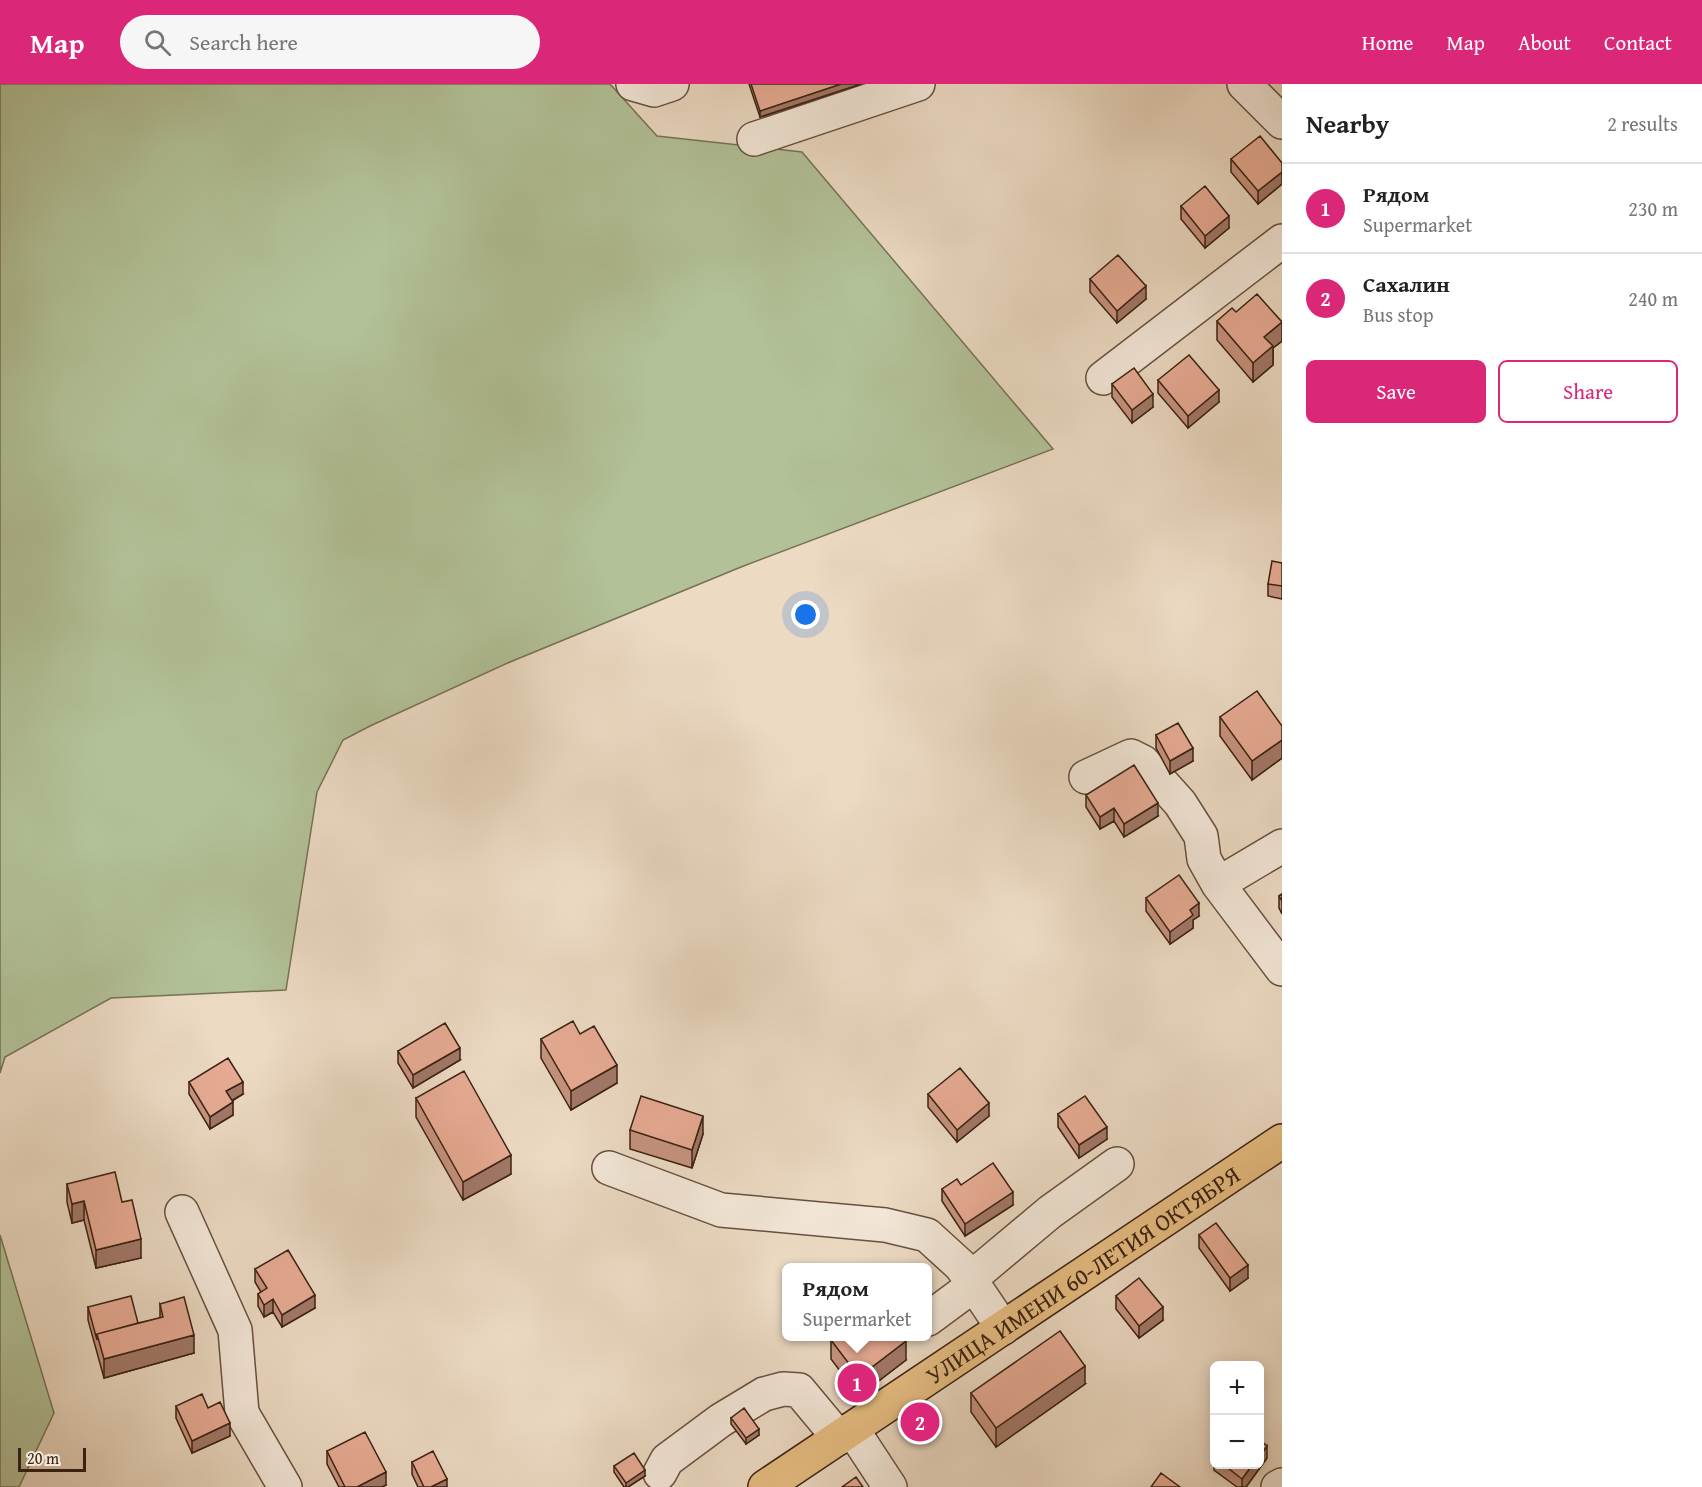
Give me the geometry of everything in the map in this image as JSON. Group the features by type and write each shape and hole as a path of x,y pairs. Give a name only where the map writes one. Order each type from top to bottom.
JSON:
{"main road":[{"name":"УЛИЦА ИМЕНИ 60-ЛЕТИЯ ОКТЯБРЯ","path":"765,1487 1282,1141"}],"street":[{"path":"633,84 654,90 672,84"},
{"path":"754,139 918,84"},
{"path":"1244,84 1282,122"},
{"path":"1103,378 1282,241"},
{"path":"1086,777 1131,756 1143,762 1180,803 1202,836 1204,859 1218,884 1282,969"},
{"path":"1218,884 1282,846"},
{"path":"932,1315 1050,1212 1117,1164"},
{"path":"609,1168 722,1210 885,1225 927,1235 952,1255 1003,1328"},
{"path":"182,1212 235,1330 242,1413 285,1487"},
{"path":"660,1473 667,1460 721,1420 764,1394 783,1389 799,1390 846,1434 890,1487"},
{"path":"1278,1487 1282,1485"}],"green space":[{"path":"0,84 610,84 657,136 802,152 1053,449 741,567 510,662 343,740 317,792 286,990 111,998 5,1057 0,1073"},
{"path":"0,1235 54,1413 19,1487 0,1487"}],"building":[{"path":"751,84 841,84 760,111"},
{"path":"1260,136 1282,163 1282,172 1258,191 1231,159"},
{"path":"1205,186 1229,216 1205,236 1181,206"},
{"path":"1118,255 1146,286 1117,311 1090,279"},
{"path":"1257,294 1282,322 1264,337 1273,346 1253,363 1217,321 1232,308 1236,312"},
{"path":"1189,355 1219,390 1188,416 1158,380"},
{"path":"1134,368 1153,394 1132,410 1112,384"},
{"path":"1272,561 1282,563 1282,586 1268,584"},
{"path":"1257,691 1282,726 1282,740 1252,761 1220,717"},
{"path":"1178,723 1193,748 1170,761 1156,735"},
{"path":"1134,765 1158,803 1124,824 1114,808 1100,817 1086,795"},
{"path":"1179,875 1199,903 1190,910 1193,915 1170,932 1146,898"},
{"path":"573,1021 580,1034 594,1026 617,1065 571,1091 541,1039"},
{"path":"445,1023 460,1048 413,1075 398,1051"},
{"path":"228,1058 243,1082 226,1091 233,1102 210,1117 189,1082"},
{"path":"960,1068 989,1103 957,1130 928,1094"},
{"path":"464,1071 511,1155 463,1182 416,1098"},
{"path":"641,1096 703,1116 692,1150 630,1130"},
{"path":"1085,1096 1107,1127 1079,1145 1058,1114"},
{"path":"993,1163 1013,1192 965,1224 942,1189 957,1179 961,1185"},
{"path":"115,1172 122,1202 132,1200 141,1239 96,1250 84,1201 72,1204 67,1184"},
{"path":"1216,1223 1248,1265 1230,1278 1199,1235"},
{"path":"288,1250 315,1295 282,1315 273,1299 264,1305 258,1294 267,1288 255,1269"},
{"path":"1139,1278 1163,1307 1139,1326 1116,1296"},
{"path":"131,1296 138,1323 97,1334 97,1340 88,1307"},
{"path":"184,1297 194,1335 104,1359 97,1334 163,1317 160,1304"},
{"path":"1060,1331 1085,1366 996,1428 971,1393"},
{"path":"832,1341 906,1341 859,1377"},
{"path":"202,1394 208,1408 220,1402 230,1423 192,1441 176,1406"},
{"path":"744,1408 759,1429 746,1438 731,1418"},
{"path":"365,1432 386,1472 357,1487 345,1487 327,1451"},
{"path":"433,1451 447,1479 431,1487 424,1487 412,1462"},
{"path":"634,1453 645,1470 626,1483 614,1466"},
{"path":"1229,1469 1249,1469 1242,1479"},
{"path":"1161,1473 1180,1487 1151,1487"},
{"path":"856,1477 863,1487 842,1487"}],"place":[{"name":"Рядом","path":"857,1383"},
{"name":"Сахалин","path":"920,1422"}]}
